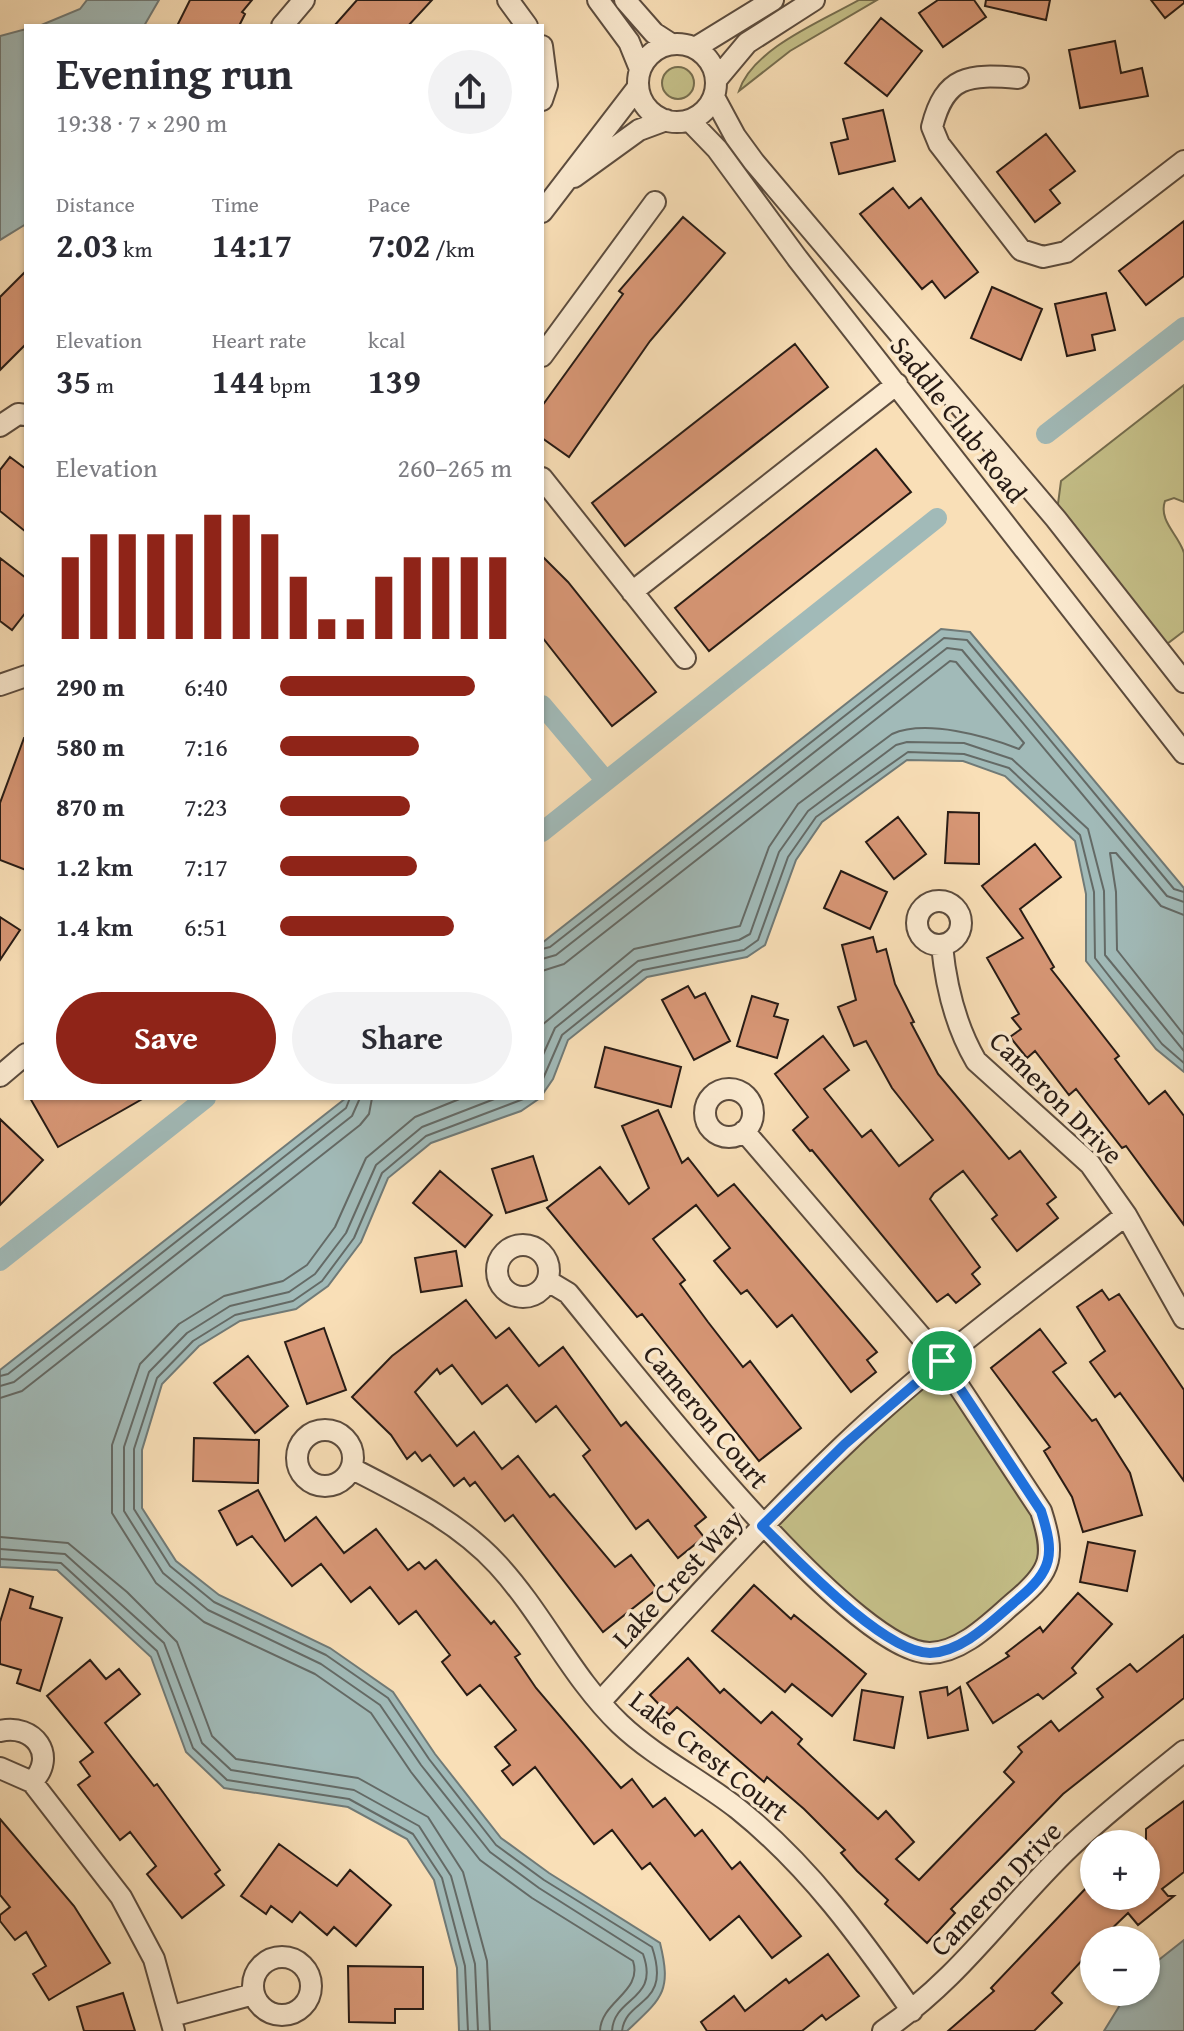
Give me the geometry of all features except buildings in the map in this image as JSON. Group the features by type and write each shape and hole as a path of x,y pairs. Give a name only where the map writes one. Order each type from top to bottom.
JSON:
{"street":[{"path":"284,24 304,0"},
{"path":"508,0 526,24"},
{"path":"598,0 629,42 647,108 666,120"},
{"path":"625,0 654,33 671,44 695,48 713,67 715,88"},
{"path":"695,48 773,0"},
{"path":"561,187 639,130 666,120 689,120 708,107 715,88 747,43 814,0"},
{"path":"544,209 639,78 647,57 671,44"},
{"path":"544,62 547,85 544,94"},
{"path":"1018,78 981,75 958,82 943,93 932,127 939,144 1021,250 1043,257 1066,252 1184,161"},
{"name":"Saddle Club Road","path":"715,88 735,136 754,162 1056,519 1184,682"},
{"name":"Saddle Club Road","path":"689,120 717,149 797,258 1184,753"},
{"path":"544,353 655,202"},
{"path":"632,592 897,384"},
{"path":"0,426 18,414 24,415"},
{"path":"544,481 685,658"},
{"path":"0,685 24,677"},
{"name":"Cameron Drive","path":"942,946 945,982 963,1039 976,1061 1084,1157 1126,1215 1184,1318"},
{"path":"0,1076 24,1056"},
{"name":"Cameron Court","path":"548,1281 568,1293 762,1526 817,1580 909,1649 931,1653 957,1645 981,1631 1038,1582 1049,1564 1050,1539 1041,1511 942,1361 744,1131"},
{"name":"Lake Crest Way","path":"600,1702 762,1526 845,1444 942,1361 1126,1215"},
{"name":"Lake Crest Court","path":"351,1468 448,1522 482,1549 537,1613 600,1702 639,1740 718,1793 795,1860 852,1927 912,2011"},
{"path":"0,1731 15,1729 32,1735 44,1750 45,1762 32,1782"},
{"name":"Cameron Drive","path":"883,2031 912,2011 977,1951 1070,1847 1184,1751"},
{"path":"0,1768 32,1782 121,1897 154,1959 173,2024 254,1994"}],"shaded area":[{"path":"859,0 877,0 790,51 739,91 746,76 773,49"},
{"path":"678,67 689,72 694,83 689,94 678,99 667,94 662,83 667,72"},
{"path":"1184,385 1184,502 1174,498 1165,501 1164,515 1184,553 1184,631 1159,650 1056,519 1061,481"},
{"path":"942,1361 1041,1511 1049,1564 957,1645 909,1649 762,1526"}],"water":[{"path":"87,0 159,0 145,24 44,24 80,9"},
{"path":"24,30 24,225 0,240 0,36"},
{"path":"941,629 970,632 1184,888 1184,1072 1156,1049 1086,961 1086,894 1075,841 1005,776 963,761 907,760 822,822 796,860 765,945 747,957 647,977 568,1040 553,1079 544,1092 544,941"},
{"path":"343,1100 537,1100 521,1111 431,1143 388,1178 361,1242 328,1286 296,1309 240,1321 199,1346 162,1384 142,1450 142,1508 176,1561 219,1595 330,1648 393,1692 435,1754 501,1838 549,1873 660,1943 664,1984 649,2010 627,2031 459,2031 457,1968 434,1880 407,1839 348,1807 224,1788 186,1752 151,1657 57,1570 0,1567 0,1370"},
{"path":"1184,1940 1184,2031 1104,2031 1119,2006 1160,2006 1160,1959"}],"waterway":[{"path":"1046,434 1184,327"},
{"path":"544,830 937,518"},
{"path":"544,707 606,781"},
{"path":"0,1261 203,1100"}],"route":[{"path":"942,1361 983,1418 1041,1511 1050,1539 1049,1564 1038,1582 981,1631 957,1645 931,1653 909,1649 871,1624 817,1580 762,1526 845,1444 942,1361"}]}
